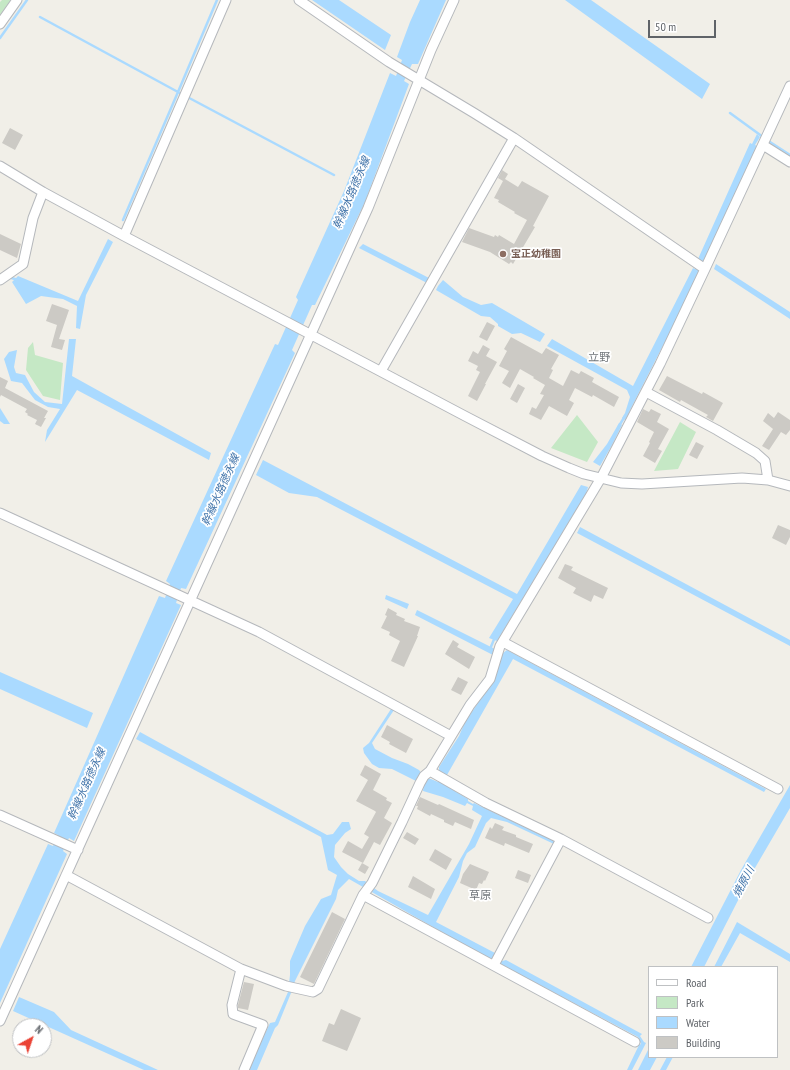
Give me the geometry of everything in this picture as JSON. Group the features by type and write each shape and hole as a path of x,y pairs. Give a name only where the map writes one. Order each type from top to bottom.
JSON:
{"street":[{"path":"0,24 17,0"},
{"path":"124,236 226,0"},
{"path":"299,0 389,62 514,138 705,269"},
{"path":"0,1021 368,208 431,50 454,0"},
{"path":"66,875 241,968 291,987 313,992 318,989 363,895 372,883 402,822 431,777 451,736 470,705 490,679 500,650 601,478 646,392 790,86"},
{"path":"381,371 514,138"},
{"path":"763,145 790,162"},
{"path":"0,166 43,192 279,318 542,456 584,474 620,483 642,484 742,478 768,480 790,486"},
{"path":"4,278 23,264 33,218 43,192"},
{"path":"646,392 730,437 756,453 765,461 768,480"},
{"path":"0,513 259,632 451,736"},
{"path":"500,650 778,789"},
{"path":"431,777 561,839 708,918"},
{"path":"0,815 78,850"},
{"path":"494,965 561,839"},
{"path":"363,895 635,1042"},
{"path":"241,968 232,1005 233,1014 263,1025 244,1070"}],"green space":[{"path":"2,0 11,0 0,15 0,2"},
{"path":"33,342 35,355 63,363 60,400 43,396 26,370 28,348"},
{"path":"577,415 598,442 587,462 551,448"},
{"path":"680,422 696,432 678,469 654,471"}],"water":[{"path":"312,0 339,0 391,35 385,50"},
{"name":"幹線水路徳永線","path":"420,0 446,0 418,64 412,64 404,81 409,84 365,202 315,305 312,305 292,350 295,353 186,589 181,588 176,603 181,605 74,841 69,838 63,851 67,854 0,1003 0,949 48,844 53,846 58,835 54,833 159,596 165,598 170,584 166,581 275,344 278,345 298,300 296,297 344,191 390,73 396,76 402,60 397,57"},
{"path":"565,0 591,0 710,84 702,99"},
{"path":"757,134 760,137 755,145 757,146 704,262 702,261 698,271 700,273 625,420 622,418 630,397 627,390 547,346 552,339 633,386 693,268 695,269 700,260 698,259 750,143 752,144"},
{"path":"108,239 113,242 86,295 80,329 76,328 77,306 63,299 41,296 26,304 12,282 18,276 78,301"},
{"path":"363,244 429,278 427,283 359,248"},
{"path":"716,264 790,312 790,319 714,269"},
{"path":"443,280 463,297 481,305 492,303 545,334 540,342 521,333 512,334 498,326 498,324 490,317 481,316 436,290"},
{"path":"69,339 76,339 72,376 211,453 209,460 77,390 45,442 47,430 60,409 48,407 35,400 22,383 11,381 4,359 9,352 17,350 14,367 16,373 25,375 34,392 45,402 62,404"},
{"path":"0,408 10,424 4,424 0,421"},
{"path":"619,423 622,425 600,466 593,462 607,444"},
{"path":"263,460 517,594 581,485 588,487 586,494 497,641 489,638 513,599 317,497 289,493 256,475"},
{"path":"580,527 790,640 790,646 577,533"},
{"path":"386,595 409,604 407,609 385,599"},
{"path":"417,610 503,653 507,650 766,789 764,792 513,659 447,775 445,774 440,782 468,799 468,801 473,804 474,803 554,841 554,844 507,822 491,818 486,823 475,847 467,853 463,861 459,877 436,922 495,953 494,956 502,961 506,960 642,1034 640,1036 646,1043 632,1070 627,1070 639,1045 641,1044 638,1037 502,965 493,958 489,959 349,879 338,890 336,899 295,981 278,1025 275,1028 257,1070 248,1070 270,1023 275,1022 288,992 290,961 305,926 321,899 331,895 337,875 328,870 321,837 136,739 140,732 327,835 333,834 342,822 349,822 351,829 345,833 335,845 334,857 341,867 348,874 359,881 365,881 378,891 428,915 469,844 482,816 472,810 473,806 467,803 465,806 423,791 424,782 417,778 416,781 392,769 379,768 372,764 364,753 363,748 369,743 391,709 394,710 372,743 375,749 419,770 426,779 431,779 438,782 442,773 439,772 439,767 459,736 465,722 493,681 495,655 415,615"},
{"path":"0,672 93,713 87,728 0,689"},
{"name":"焼原川","path":"790,785 790,808 752,873 705,966 692,966 741,870"},
{"path":"737,922 790,954 790,962 740,933 722,966 715,966"},
{"path":"19,997 54,1012 71,1030 158,1070 144,1070 52,1029 52,1018 29,1018 13,1011"},
{"path":"648,1050 648,1058 656,1058 650,1070 638,1070"},
{"path":"666,1058 672,1058 666,1070 660,1070"}],"building":[{"path":"10,128 23,135 15,150 2,143"},
{"path":"502,170 508,174 505,179 518,187 522,181 549,196 533,226 535,227 513,264 511,262 509,264 490,252 462,242 469,228 494,237 495,235 498,237 499,235 514,244 527,220 514,213 515,212 494,198 503,181 498,178"},
{"path":"0,234 21,244 17,258 0,250"},
{"path":"52,304 69,310 59,339 65,340 62,350 51,347 57,325 46,321"},
{"path":"487,322 495,326 487,341 479,337"},
{"path":"511,337 542,354 546,348 559,355 551,369 553,370 549,378 563,386 571,370 579,374 581,371 594,378 592,382 619,397 614,407 593,395 592,397 575,388 569,400 574,403 567,416 549,406 541,420 529,414 532,407 536,409 544,395 540,394 545,385 520,369 510,388 502,383 509,371 499,366 507,351 504,349"},
{"path":"483,345 490,349 486,356 497,362 477,401 468,396 480,372 476,370 478,366 468,361 473,351 478,354"},
{"path":"667,376 702,394 703,392 723,403 713,421 706,417 708,415 659,390"},
{"path":"0,377 8,381 5,388 48,411 41,427 35,424 37,420 27,415 28,414 25,412 27,409 1,395 0,397"},
{"path":"518,384 525,388 517,403 510,399"},
{"path":"643,409 649,412 651,409 661,414 657,422 669,429 658,449 662,451 655,463 643,456 654,432 637,422"},
{"path":"778,412 790,420 790,430 786,435 781,432 769,450 762,446 773,429 763,421 768,413 774,418"},
{"path":"696,442 704,446 697,459 689,455"},
{"path":"778,525 790,530 790,537 786,545 772,538"},
{"path":"565,564 573,567 571,570 608,588 603,599 594,595 591,602 573,593 576,588 558,578"},
{"path":"388,608 397,613 396,615 405,619 404,621 420,627 418,636 404,667 391,661 400,641 389,635 390,632 381,628 387,616 385,615"},
{"path":"453,640 459,644 457,647 475,657 469,669 445,654"},
{"path":"458,677 468,682 461,695 451,690"},
{"path":"387,725 413,739 406,753 389,744 390,742 381,737"},
{"path":"365,765 381,774 373,790 387,798 386,800 392,803 384,818 392,823 380,845 374,842 363,863 342,852 348,841 362,849 369,837 364,834 376,812 356,801 368,780 360,775"},
{"path":"420,797 474,820 471,829 455,822 453,826 444,822 444,820 431,814 430,816 417,809 418,806 416,806"},
{"path":"495,823 504,827 502,830 516,835 516,837 533,844 529,853 505,843 504,846 485,838 490,827 492,829"},
{"path":"407,832 419,839 415,845 403,838"},
{"path":"435,849 452,859 446,870 429,860"},
{"path":"362,863 369,867 365,874 358,870"},
{"path":"470,864 489,872 485,881 484,880 482,884 479,883 476,890 460,883 463,874"},
{"path":"518,870 531,875 528,883 515,878"},
{"path":"413,876 435,889 431,899 408,887"},
{"path":"332,912 345,919 314,984 300,977"},
{"path":"244,982 254,984 248,1010 238,1008"},
{"path":"341,1009 361,1018 347,1051 322,1041 329,1023 334,1025"}],"waterway":[{"path":"0,38 27,0"},
{"path":"123,220 217,0"},
{"path":"40,17 334,175"},
{"path":"730,113 763,137"},
{"path":"770,142 790,155"},
{"path":"8,277 15,279"},
{"path":"619,426 625,416"},
{"path":"490,649 495,637"}],"place":[{"name":"宝正幼稚園","path":"503,254"}],"district":[{"name":"立野","path":"599,358"},
{"name":"草原","path":"480,896"}]}
